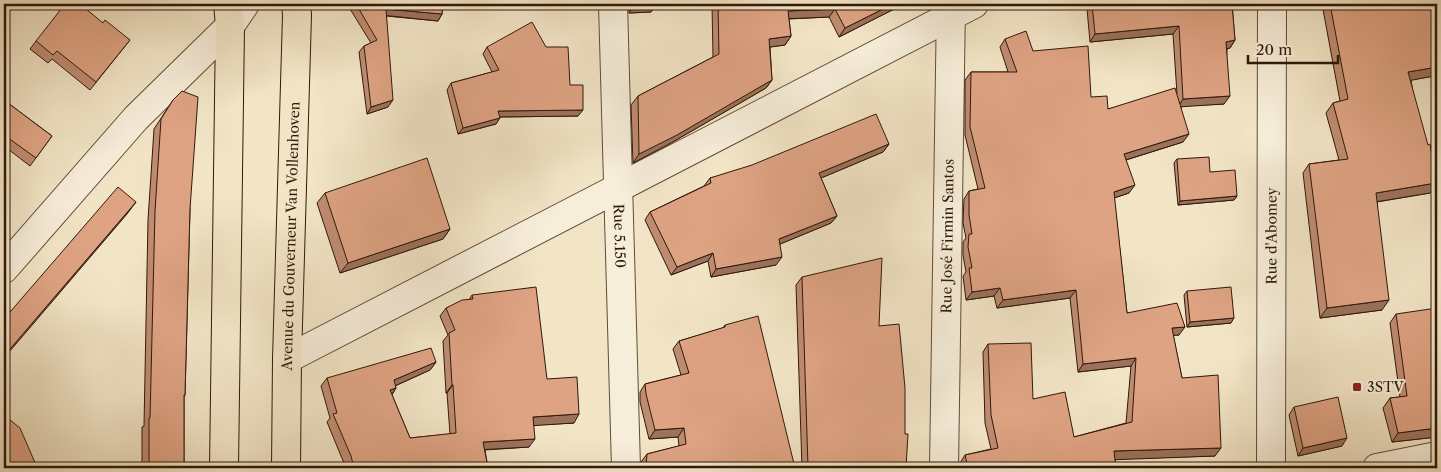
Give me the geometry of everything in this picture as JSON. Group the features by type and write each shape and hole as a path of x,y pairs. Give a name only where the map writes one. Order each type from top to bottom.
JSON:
{"main road":[{"name":"Avenue du Gouverneur Van Vollenhoven","path":"286,468 295,7"},
{"path":"224,468 229,15"}],"street":[{"path":"4,269 229,15 245,4"},
{"name":"Rue 5.150","path":"613,4 626,468"},
{"name":"Rue d'Abomey","path":"1271,468 1272,4"},
{"path":"287,359 618,188 959,8"},
{"name":"Rue José Firmin Santos","path":"944,468 959,8"},
{"path":"1377,468 1437,456"}],"building":[{"path":"65,4 80,4 103,23 105,20 130,40 96,82 57,51 53,55 36,41"},
{"path":"356,4 443,4 442,14 386,9 393,100 371,107 364,46 377,40"},
{"path":"634,4 656,4 634,6"},
{"path":"718,4 893,4 845,28 835,9 788,11 791,36 769,39 772,80 677,135 639,154 638,96 719,54"},
{"path":"1092,4 1232,4 1235,40 1226,42 1230,96 1183,99 1179,26 1095,34"},
{"path":"1330,4 1430,4 1437,45 1437,67 1408,72 1428,145 1430,144 1436,183 1376,193 1389,300 1327,308 1309,164 1348,159 1333,103 1348,99"},
{"path":"532,22 546,47 568,47 570,85 583,85 583,110 498,111 500,118 463,128 451,83 499,70 487,47"},
{"path":"1026,31 1033,51 1088,46 1091,97 1107,96 1108,109 1175,88 1189,134 1124,154 1135,185 1114,192 1127,313 1177,303 1185,327 1172,328 1182,378 1218,375 1221,448 1114,451 1116,468 968,468 965,455 998,448 991,415 988,344 1031,343 1033,399 1065,392 1074,437 1132,422 1136,358 1083,364 1076,290 1003,300 1000,288 972,292 969,268 972,268 968,247 969,234 972,234 969,215 969,191 985,188 970,127 971,72 1017,72 1005,39"},
{"path":"182,91 198,97 190,209 184,395 184,468 149,468 155,211 161,119 173,100"},
{"path":"4,100 52,136 36,158 4,135"},
{"path":"876,114 889,144 819,173 837,216 779,239 782,257 716,269 713,253 677,267 650,212 711,183 710,178 752,165"},
{"path":"1209,157 1210,172 1235,170 1237,196 1180,201 1177,159"},
{"path":"427,158 450,229 348,263 325,193"},
{"path":"118,187 136,202 4,356 4,319"},
{"path":"882,258 879,326 899,324 905,388 905,434 908,434 906,468 800,468 808,467 802,277"},
{"path":"536,287 547,379 577,377 579,414 533,417 535,439 483,442 488,468 354,468 351,456 333,414 337,413 327,378 431,348 436,362 394,380 396,388 390,390 410,438 456,433 449,333 455,330 446,308 462,300 473,299 472,295"},
{"path":"1231,287 1234,318 1190,322 1187,291"},
{"path":"1437,308 1437,428 1398,433 1390,398 1407,396 1396,314"},
{"path":"758,316 795,468 644,468 646,467 647,454 686,444 684,428 655,430 645,384 689,373 679,341"},
{"path":"1338,397 1347,438 1303,448 1294,407"},
{"path":"4,415 20,428 36,468 4,468"}],"place":[{"name":"3STV","path":"1357,387"}]}
